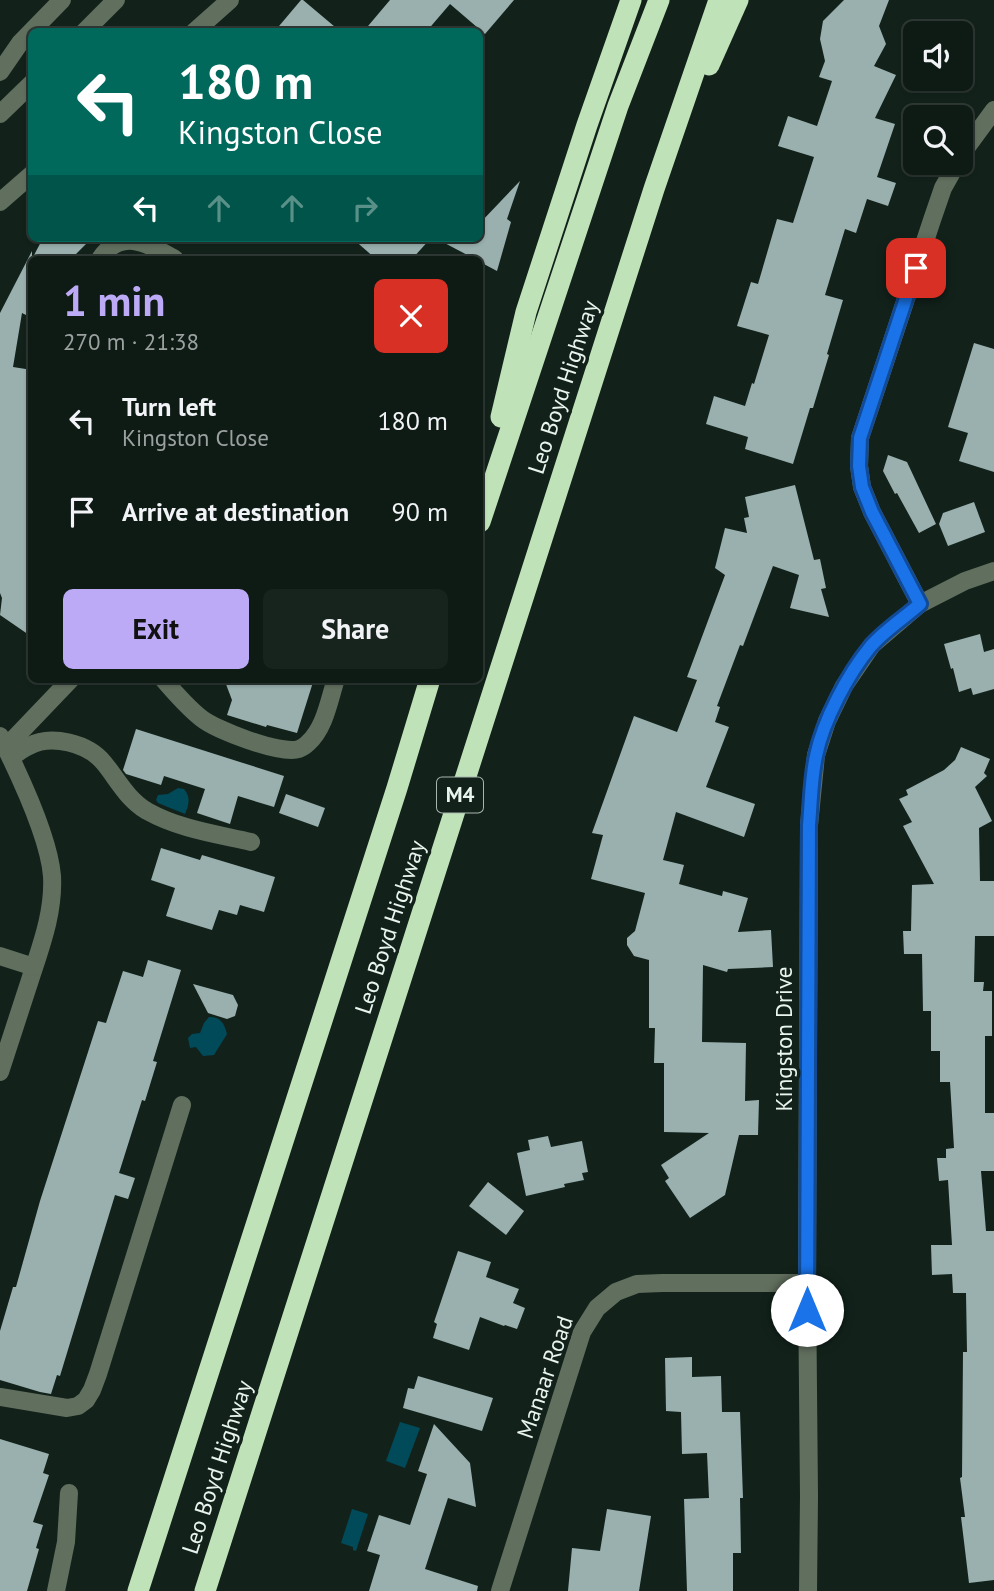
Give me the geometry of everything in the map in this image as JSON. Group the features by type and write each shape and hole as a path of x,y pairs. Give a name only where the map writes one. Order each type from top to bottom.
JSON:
{"highway":[{"path":"483,495 526,313 631,0"},
{"name":"Leo Boyd Highway","path":"483,513 618,106 659,0"},
{"name":"Leo Boyd Highway","path":"205,1591 654,190 719,0"},
{"path":"654,190 738,0"},
{"name":"Leo Boyd Highway","path":"138,1591 429,683"}],"street":[{"path":"35,28 62,0"},
{"path":"88,28 116,0"},
{"path":"198,28 230,0"},
{"path":"0,72 28,35"},
{"path":"0,114 28,87"},
{"path":"973,139 994,110"},
{"path":"920,604 872,512 862,487 859,466 860,438 932,219 950,175"},
{"path":"0,202 28,178"},
{"path":"102,256 116,242"},
{"path":"137,242 170,256"},
{"name":"Kingston Drive","path":"808,1591 809,825 816,755 827,722 844,686 872,645 920,604 965,581 994,571"},
{"path":"5,747 67,683"},
{"path":"166,683 202,719 217,728 265,746 285,750 299,749 308,743 318,730 334,683"},
{"path":"5,747 29,746 44,741 82,747 103,761 124,792 145,810 189,829 251,842"},
{"path":"0,1072 44,936 51,903 52,874 32,808 5,747"},
{"path":"0,956 34,967"},
{"path":"0,1397 66,1408 78,1406 86,1400 98,1374 182,1105"},
{"name":"Manaar Road","path":"500,1591 582,1332 597,1308 616,1292 637,1284 807,1283"},
{"path":"56,1591 66,1542 69,1493"}],"water":[{"path":"178,788 184,789 188,795 185,814 156,800 158,795 168,794"},
{"path":"209,1017 221,1021 227,1034 214,1055 203,1056 196,1047 190,1048 188,1038 192,1034 200,1033"},
{"path":"400,1422 420,1428 405,1468 386,1461"},
{"path":"352,1509 368,1514 356,1551 353,1547 341,1543"}],"building":[{"path":"303,0 336,28 277,28"},
{"path":"390,0 514,0 485,34 483,28 478,28 450,4 429,28 366,28"},
{"path":"844,0 889,0 879,26 886,44 874,66 896,75 875,118 895,124 877,177 896,183 888,206 867,199 856,233 845,229 825,295 843,300 813,408 810,408 793,464 745,449 748,437 706,424 714,396 745,406 752,383 754,384 769,335 737,326 751,282 758,284 777,219 793,223 814,157 778,146 788,116 817,126 832,81 819,77 825,61 820,39 823,21"},
{"path":"520,181 507,219 511,222 497,271 483,264 483,256 469,256 443,242 483,242 483,220"},
{"path":"41,242 88,242 74,256 34,256"},
{"path":"357,242 427,242 415,256 373,256"},
{"path":"28,259 28,316 22,313 13,367 28,369 28,634 0,615 0,313"},
{"path":"974,343 994,349 994,472 959,461 968,433 948,427"},
{"path":"888,455 907,462 936,524 919,533 883,471"},
{"path":"795,485 814,560 820,559 826,588 821,589 829,617 790,608 799,575 773,566 717,706 720,707 715,722 729,727 706,787 755,804 744,837 676,812 663,860 684,865 679,884 722,896 723,891 748,898 738,932 771,930 773,967 728,969 727,972 703,965 702,1042 746,1043 745,1101 759,1100 758,1135 739,1135 725,1195 690,1218 665,1181 669,1178 661,1165 709,1133 664,1132 664,1063 654,1063 655,1028 649,1028 649,960 634,956 627,945 627,938 635,931 645,893 591,879 603,835 592,833 634,716 677,732 697,680 687,677 725,575 715,568 725,528 747,533 744,518 749,517 745,497"},
{"path":"974,502 985,532 948,546 939,524 943,513"},
{"path":"980,634 984,652 994,649 994,689 973,695 971,688 959,692 944,644"},
{"path":"226,683 313,683 297,733 227,715 232,700"},
{"path":"136,729 284,776 274,807 238,796 230,824 197,813 205,789 164,776 161,785 126,774 123,770"},
{"path":"961,747 990,759 984,773 987,776 975,787 992,821 979,828 980,881 994,881 994,936 975,936 974,982 984,982 983,991 992,991 992,1036 985,1036 985,1113 994,1113 994,1171 981,1171 986,1231 994,1231 994,1580 969,1583 961,1517 965,1517 960,1478 963,1352 967,1352 966,1293 953,1293 952,1274 932,1275 931,1245 952,1245 948,1180 939,1181 937,1158 946,1158 946,1149 954,1148 950,1082 940,1082 940,1051 931,1051 931,1011 923,1011 922,954 904,954 903,931 911,931 912,885 934,884 903,826 912,822 899,799 908,795 906,790 944,770 955,760"},
{"path":"286,794 325,808 318,827 279,813"},
{"path":"161,848 200,860 202,855 275,877 264,912 240,905 237,915 219,910 212,930 166,916 175,888 151,880"},
{"path":"148,960 181,970 153,1061 157,1062 119,1173 135,1178 128,1199 115,1195 60,1376 57,1375 51,1394 0,1380 0,1331 98,1021 106,1023 123,971 143,977"},
{"path":"193,984 233,995 238,1005 235,1016 227,1019 208,1013"},
{"path":"548,1136 551,1147 582,1141 588,1172 582,1173 584,1180 526,1196 517,1153 530,1150 528,1140"},
{"path":"488,1182 524,1211 506,1235 469,1206"},
{"path":"458,1251 491,1262 486,1277 519,1289 513,1303 525,1308 517,1329 480,1317 469,1350 433,1338 437,1324 434,1322"},
{"path":"692,1357 692,1377 721,1376 722,1412 740,1412 743,1498 740,1498 741,1553 733,1553 733,1591 687,1591 684,1499 709,1498 707,1453 682,1454 681,1412 666,1411 665,1358"},
{"path":"418,1376 493,1398 482,1431 403,1408 408,1388 414,1389"},
{"path":"434,1424 470,1463 476,1507 448,1498 425,1569 478,1586 477,1591 369,1591 380,1555 367,1551 379,1515 410,1525 427,1474 418,1471"},
{"path":"0,1439 49,1454 43,1473 49,1475 33,1522 43,1525 27,1591 0,1591"},
{"path":"607,1509 651,1516 639,1591 568,1591 572,1548 600,1551"}],"route":[{"path":"807,1310 809,825 812,789 816,755 827,722 844,686 872,645 920,604 872,512 862,487 859,466 860,438 916,268"}]}
